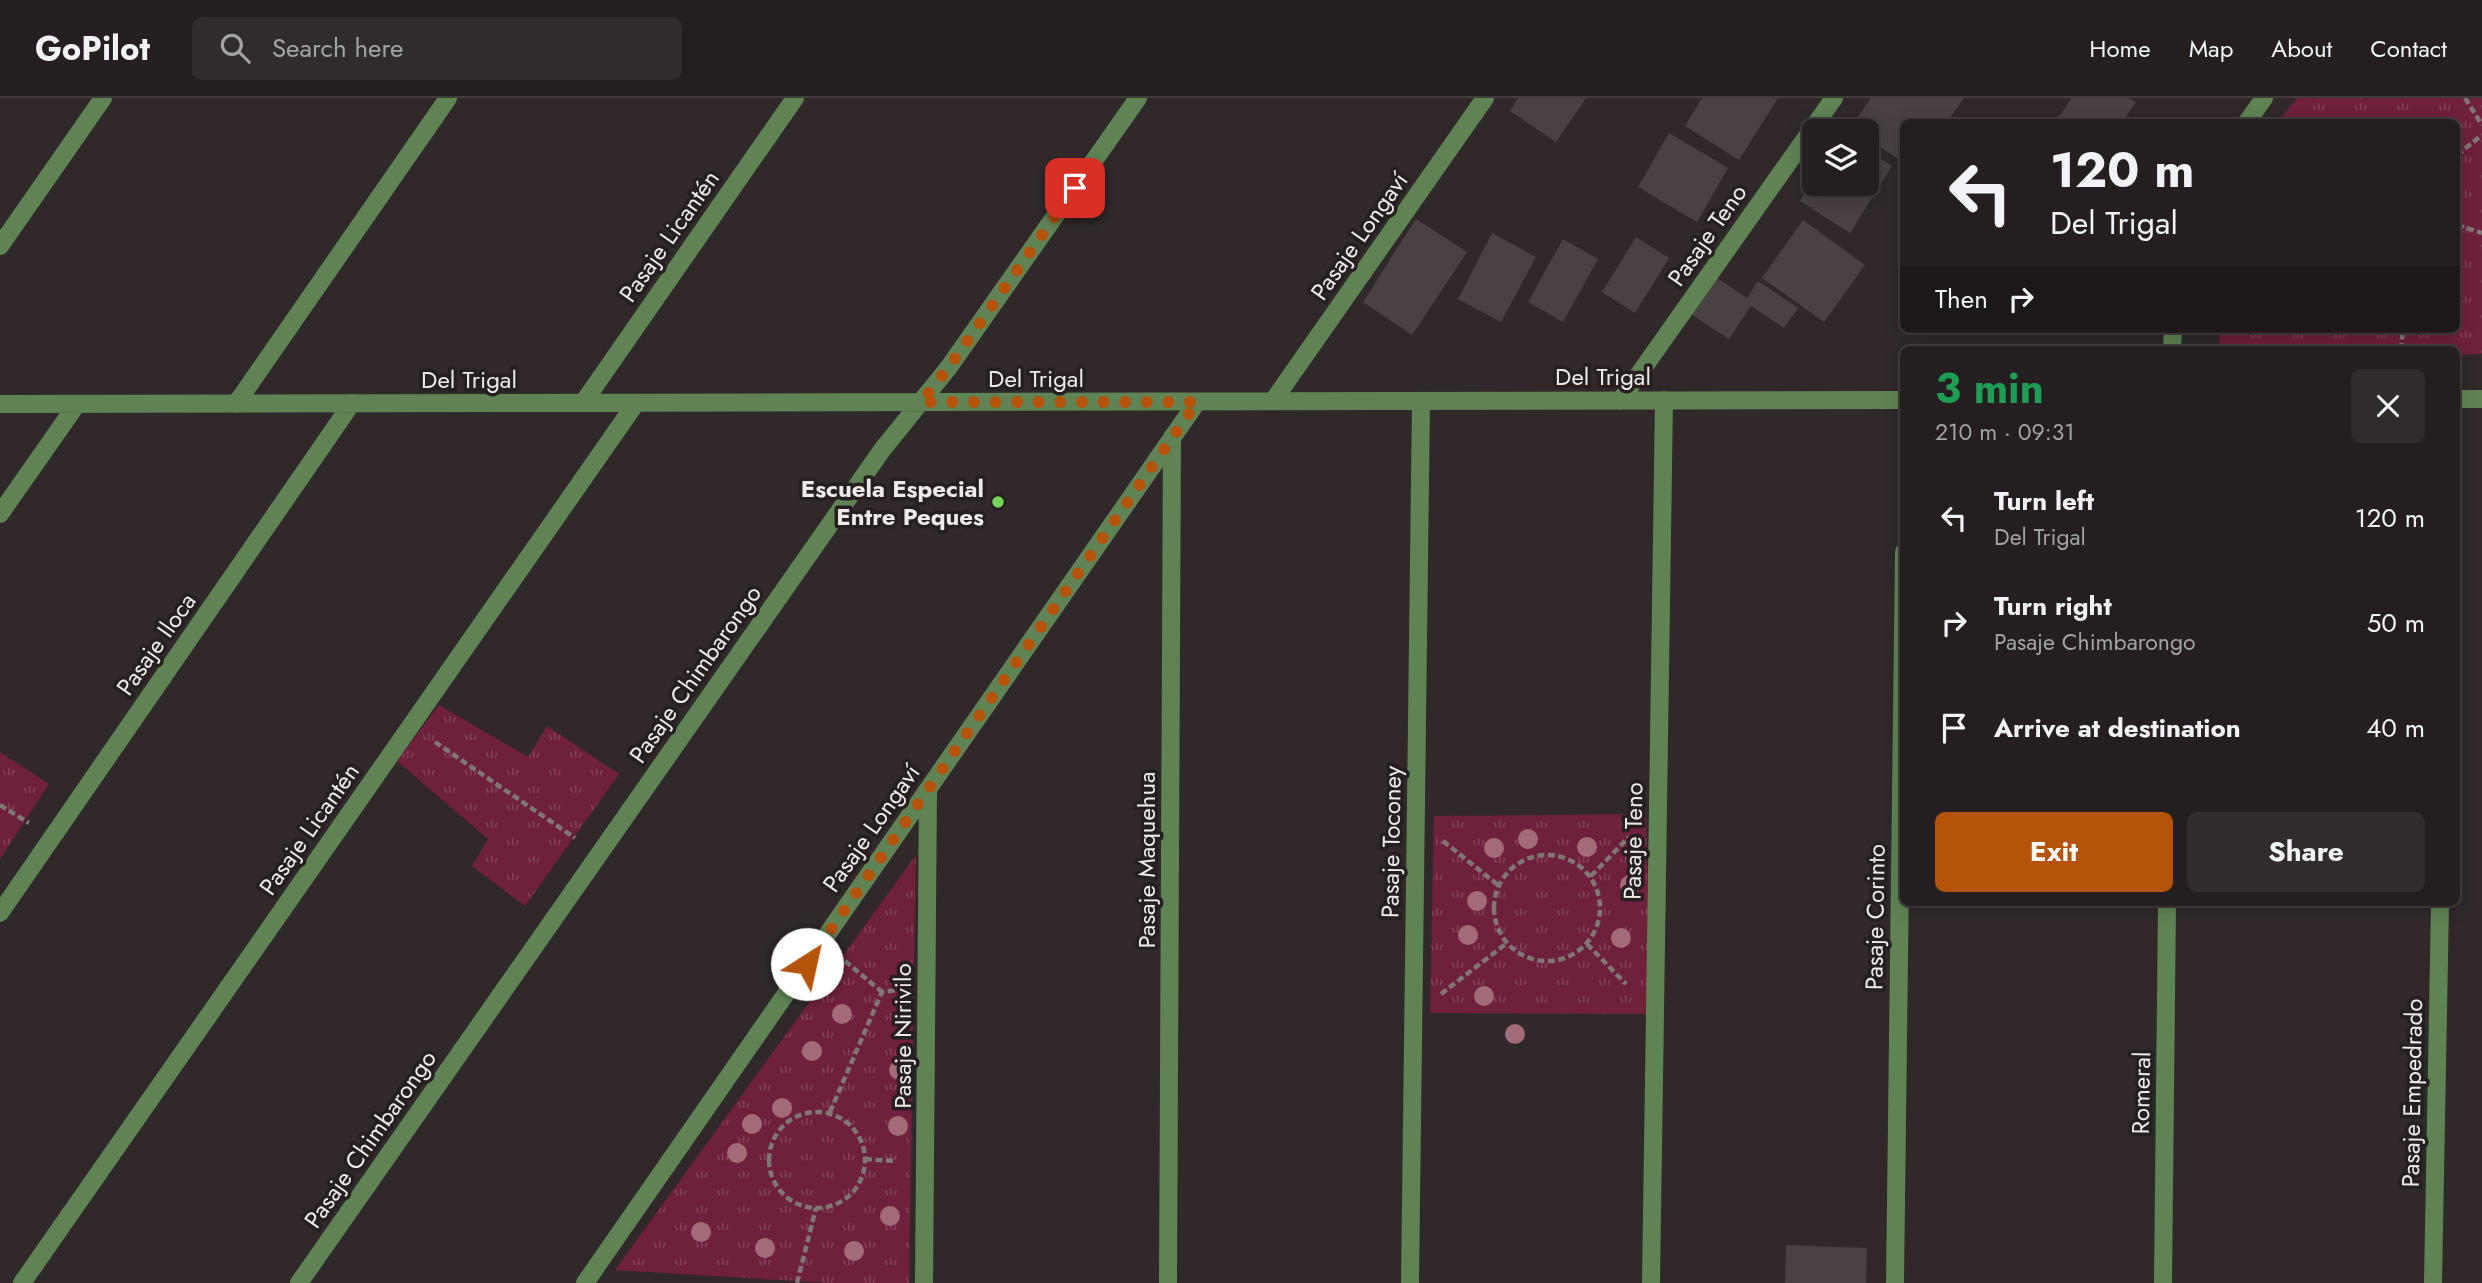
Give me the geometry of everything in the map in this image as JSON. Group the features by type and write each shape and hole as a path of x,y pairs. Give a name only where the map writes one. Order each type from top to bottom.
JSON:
{"street":[{"path":"0,246 103,98"},
{"path":"236,404 448,98"},
{"name":"Pasaje Licantén","path":"583,402 795,98"},
{"name":"Pasaje Chimbarongo","path":"299,1283 882,450 949,367 1138,98"},
{"name":"Pasaje Longaví","path":"1273,401 1485,98"},
{"name":"Pasaje Teno","path":"1619,401 1834,98"},
{"path":"2249,119 2264,98"},
{"path":"2460,399 2482,399"},
{"name":"Pasaje Teno","path":"1651,1283 1664,400"},
{"name":"Del Trigal","path":"0,404 1900,400"},
{"name":"Pasaje Toconey","path":"1410,1283 1420,401"},
{"name":"Pasaje Longaví","path":"585,1283 1197,402"},
{"name":"Pasaje Licantén","path":"22,1283 636,403"},
{"path":"0,514 77,404"},
{"name":"Pasaje Iloca","path":"0,913 352,404"},
{"name":"Pasaje Maquehua","path":"1168,1283 1172,437"},
{"name":"Pasaje Nirivilo","path":"924,1283 928,790"},
{"name":"Pasaje Corinto","path":"1895,1283 1900,877"},
{"name":"Romeral","path":"2163,1283 2167,906"},
{"name":"Pasaje Empedrado","path":"2433,1283 2440,906"}],"path":[{"path":"2465,98 2482,125"},
{"path":"2460,153 2482,135"},
{"path":"2460,226 2482,233"},
{"path":"411,725 599,854"},
{"path":"1591,876 1658,807"},
{"path":"1415,818 1498,885"},
{"path":"1546,854 1563,856 1579,864 1591,876 1599,892 1601,911 1597,929 1587,944 1572,956 1555,961 1537,961 1520,955 1507,943 1497,928 1494,912 1498,885 1514,866 1529,857 1546,854"},
{"path":"822,942 882,992 926,985"},
{"path":"1413,1016 1507,943"},
{"path":"1587,944 1656,1015"},
{"path":"830,1112 882,992"},
{"path":"813,1110 830,1112 852,1124 861,1138 865,1170 859,1186 847,1199 832,1207 816,1209 799,1205 785,1196 773,1179 769,1164 771,1147 779,1130 791,1118 813,1110"},
{"path":"797,1283 816,1209"}],"green space":[{"path":"2297,98 2482,98 2482,354 2460,355 2460,346 2219,346 2220,333 2460,333 2460,119 2280,119"},
{"path":"439,705 528,757 547,726 619,774 525,906 472,866 488,839 397,761"},
{"path":"0,752 49,784 0,859"},
{"path":"1646,814 1651,1014 1430,1013 1434,816"},
{"path":"916,855 909,1283 830,1283 615,1270"}],"building":[{"path":"1518,98 1586,98 1556,142 1510,111"},
{"path":"1702,98 1778,98 1739,160 1685,126"},
{"path":"1871,98 1964,98 1949,119 1900,119 1900,160 1879,146 1879,119 1857,119"},
{"path":"2072,98 2129,98 2136,102 2124,119 2057,119"},
{"path":"1669,133 1728,168 1697,222 1638,187"},
{"path":"1879,158 1892,166 1879,187"},
{"path":"1803,196 1873,196 1850,233 1800,201"},
{"path":"1416,219 1467,252 1412,335 1363,302"},
{"path":"1803,220 1865,265 1824,322 1762,278"},
{"path":"1492,233 1536,257 1501,322 1458,299"},
{"path":"1636,237 1669,258 1635,313 1602,292"},
{"path":"1563,239 1598,259 1563,322 1528,302"},
{"path":"1714,276 1747,298 1758,281 1798,308 1784,328 1751,306 1729,339 1689,313"},
{"path":"1786,1245 1867,1248 1866,1283 1785,1283"}],"place":[{"name":"Escuela Especial Entre Peques","path":"998,502"}],"route":[{"path":"807,964 1197,402 921,402 949,367 1075,188"}]}
